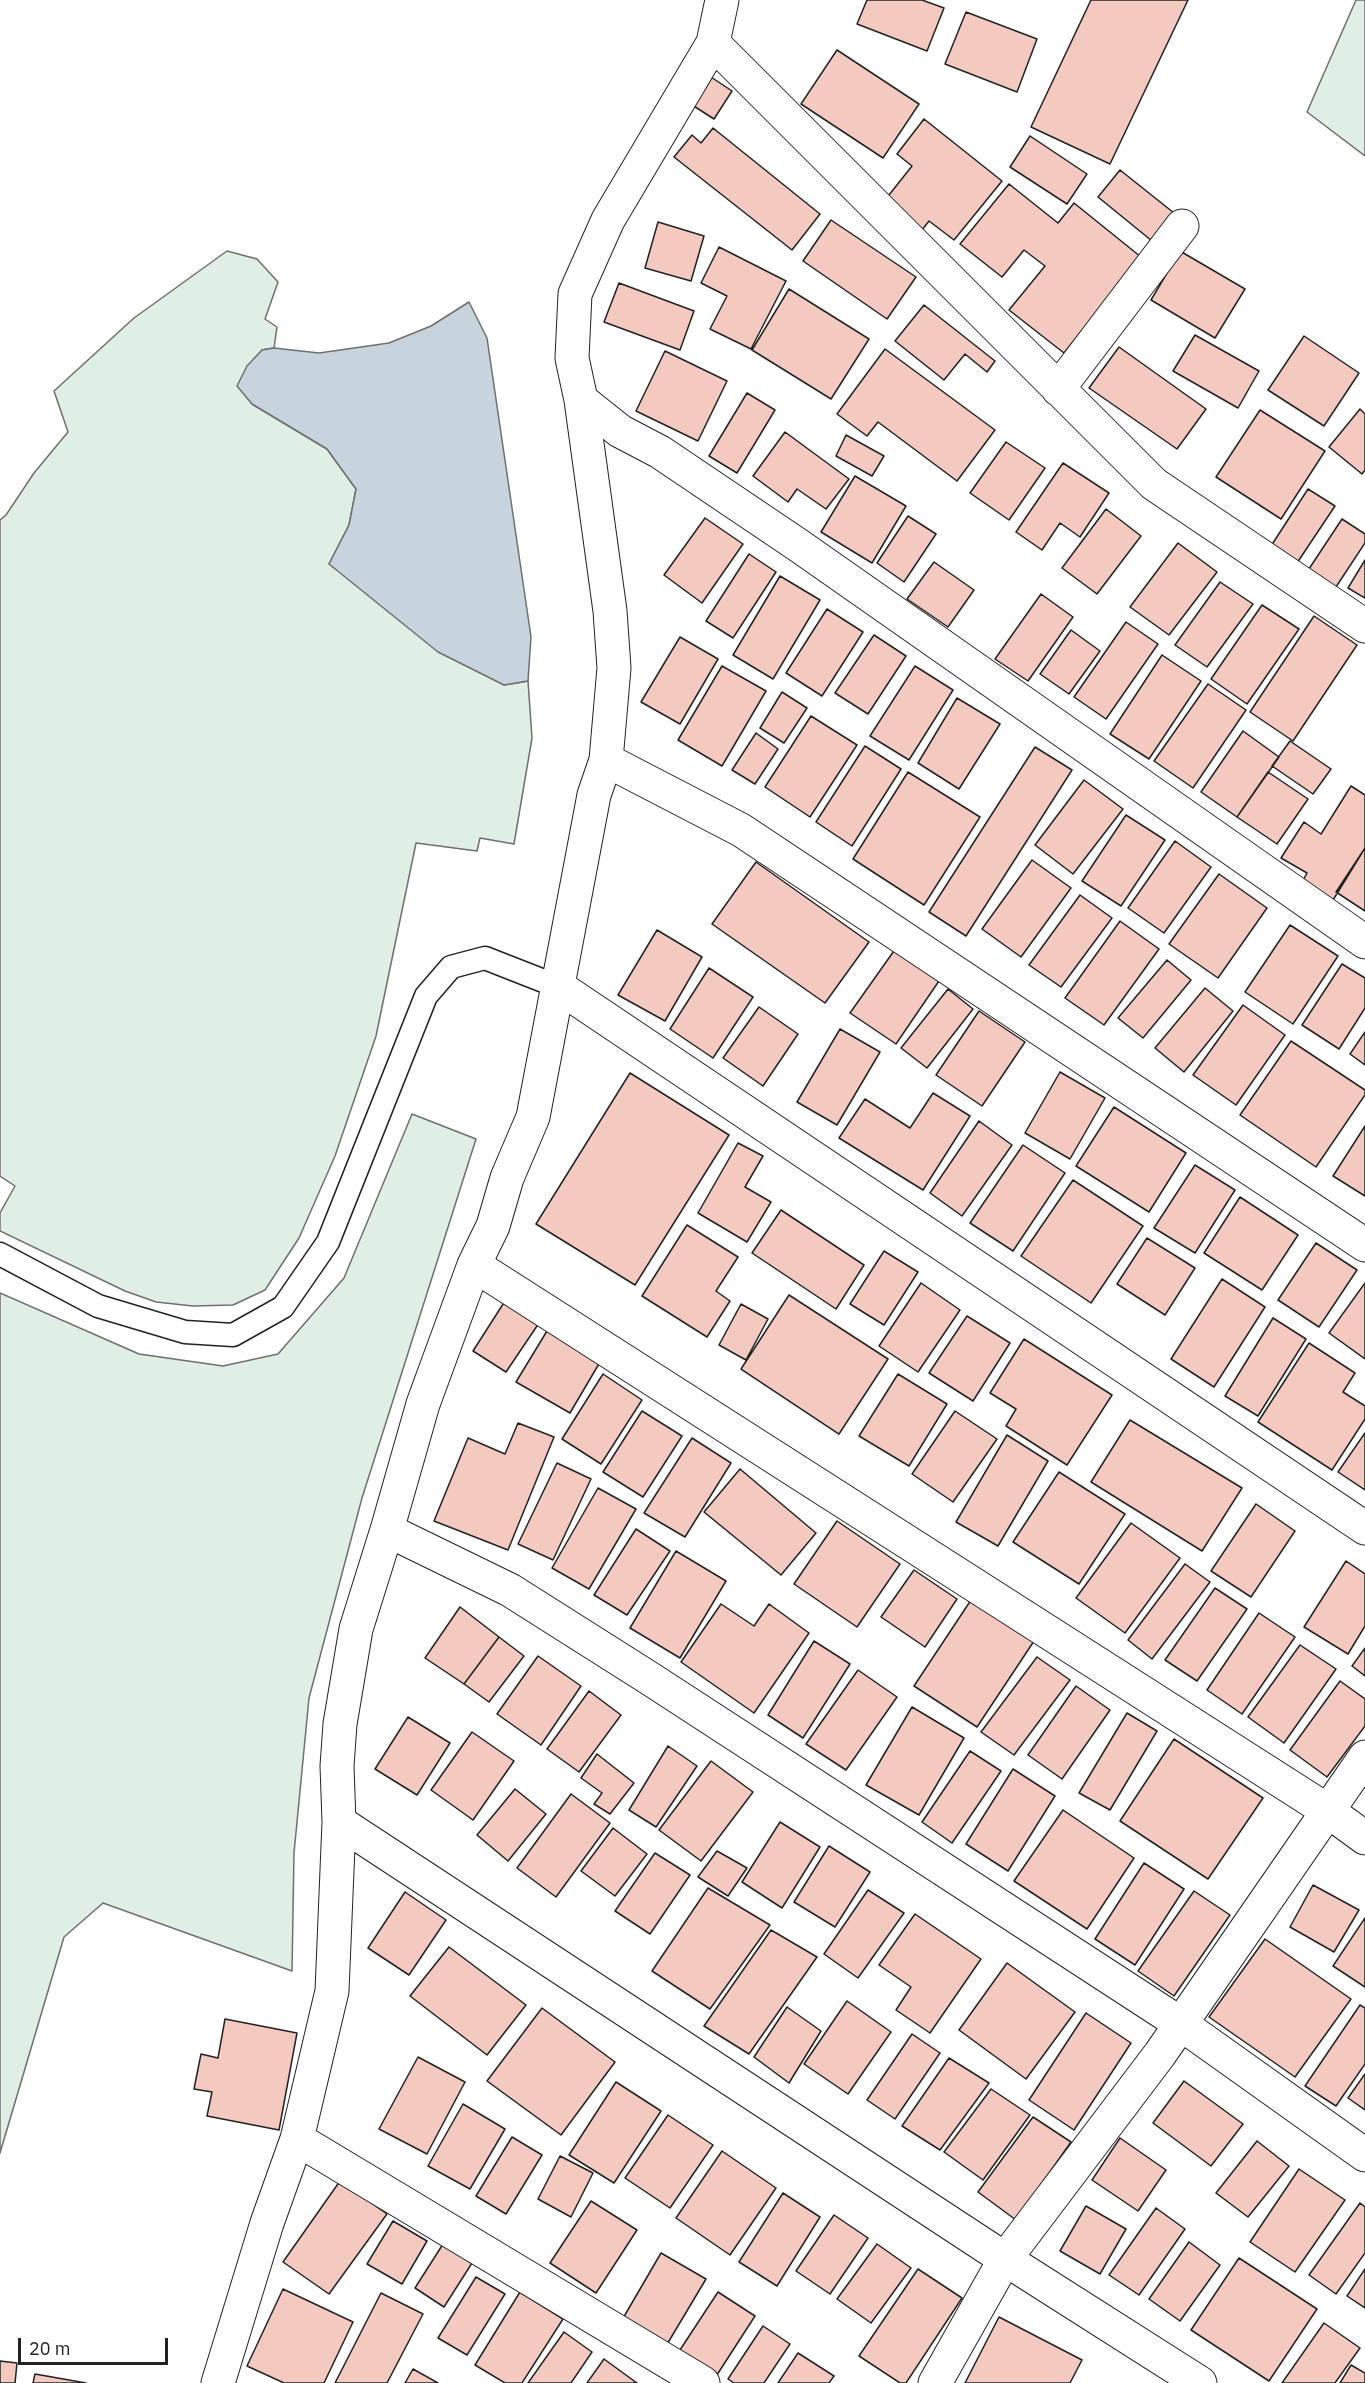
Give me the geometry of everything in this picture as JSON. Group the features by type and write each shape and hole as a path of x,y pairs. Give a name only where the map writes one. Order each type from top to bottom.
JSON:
{"street":[{"path":"218,2383 267,2223 297,2139 332,1991 339,1822 337,1766 340,1724 356,1629 423,1404 474,1265 493,1226 507,1178 533,1117 594,795 606,760 613,656 610,611 581,400 572,358 575,294 608,220 713,44 722,0"},
{"path":"713,44 1154,484 1365,626"},
{"path":"1058,389 1182,226"},
{"path":"581,400 620,431 660,453 798,545 1365,942"},
{"path":"606,760 741,830 1365,1245"},
{"path":"559,987 1365,1528"},
{"path":"474,1265 1328,1811 1365,1838"},
{"path":"387,1530 510,1590 659,1684 1181,2024 1365,2155"},
{"path":"935,2383 1005,2259 1181,2024 1365,1758"},
{"path":"339,1822 1005,2259 1200,2383"},
{"path":"297,2139 703,2383"}],"lane":[{"path":"0,1254 98,1306 185,1332 233,1335 284,1307 328,1242 426,996 451,967 485,958 559,987"}],"green space":[{"path":"1356,0 1365,0 1365,156 1307,112"},
{"path":"227,251 257,259 278,282 265,319 277,327 274,348 262,350 252,404 327,449 356,489 349,525 329,564 504,685 528,681 532,738 514,844 480,838 477,851 416,843 376,1036 335,1156 299,1238 265,1290 233,1305 193,1306 156,1302 125,1291 0,1231 0,1213 15,1186 0,1176 0,520 6,515 34,473 68,432 54,391 134,318"},
{"path":"412,1114 476,1139 362,1498 309,1698 294,1853 292,1971 103,1903 64,1937 0,2153 0,1293 139,1354 223,1366 278,1354 344,1278"}],"shaded area":[{"path":"469,302 487,338 531,637 528,681 504,685 438,652 329,564 349,525 356,489 327,449 252,404 237,386 247,366 262,350 274,348 319,353 389,343 431,326"}],"building":[{"path":"867,0 922,0 944,8 927,51 857,24"},
{"path":"1091,0 1188,0 1110,164 1031,127"},
{"path":"966,12 1037,39 1017,92 945,64"},
{"path":"837,50 919,104 883,158 801,104"},
{"path":"708,75 732,91 714,119 689,103"},
{"path":"924,119 1002,181 954,240 929,221 922,230 885,200 912,166 897,154"},
{"path":"713,128 820,214 792,250 674,157 692,135 701,143"},
{"path":"1030,136 1087,174 1067,204 1010,167"},
{"path":"1120,170 1174,213 1152,241 1098,197"},
{"path":"1009,184 1058,223 1074,203 1141,257 1064,353 1009,310 1045,266 1024,250 1002,277 960,244"},
{"path":"831,220 916,277 887,319 803,261"},
{"path":"658,222 704,236 691,281 645,268"},
{"path":"719,247 786,281 751,349 710,329 727,296 701,283"},
{"path":"1180,251 1245,289 1215,338 1151,300"},
{"path":"619,283 694,311 680,350 604,322"},
{"path":"789,289 869,339 831,399 752,350"},
{"path":"924,305 995,361 987,372 965,354 944,380 895,341"},
{"path":"1195,335 1259,371 1238,408 1173,371"},
{"path":"1304,336 1359,373 1324,426 1268,390"},
{"path":"1119,347 1206,409 1177,449 1089,388"},
{"path":"885,349 995,430 957,481 878,422 867,436 837,414"},
{"path":"665,351 727,381 698,441 636,411"},
{"path":"747,393 775,410 737,473 709,456"},
{"path":"1360,409 1365,414 1365,470 1362,474 1329,447"},
{"path":"1260,410 1325,451 1281,519 1216,477"},
{"path":"785,432 849,479 826,509 797,489 788,502 753,476"},
{"path":"846,435 884,456 872,476 836,456"},
{"path":"1006,442 1045,468 1009,520 970,493"},
{"path":"1063,463 1109,493 1080,537 1060,523 1042,550 1016,532"},
{"path":"855,476 906,506 872,563 821,532"},
{"path":"1308,489 1335,506 1297,563 1271,546"},
{"path":"1106,509 1141,536 1097,594 1062,568"},
{"path":"908,516 936,534 904,582 877,563"},
{"path":"705,518 743,544 702,603 664,575"},
{"path":"1342,519 1365,534 1365,543 1332,593 1305,575"},
{"path":"1178,543 1217,572 1169,635 1130,607"},
{"path":"749,554 776,572 733,638 706,621"},
{"path":"1365,560 1365,598 1348,588"},
{"path":"934,562 974,590 948,627 907,599"},
{"path":"780,576 820,600 773,679 733,655"},
{"path":"1220,582 1253,604 1207,667 1175,645"},
{"path":"1041,594 1073,617 1028,681 995,659"},
{"path":"1262,605 1299,629 1247,704 1211,679"},
{"path":"827,609 863,632 822,696 786,673"},
{"path":"1314,616 1357,645 1293,741 1250,712"},
{"path":"1126,622 1158,644 1106,719 1074,697"},
{"path":"1071,630 1100,651 1069,694 1040,674"},
{"path":"874,635 906,656 868,714 835,693"},
{"path":"680,637 718,659 680,724 641,702"},
{"path":"1162,655 1201,681 1149,759 1110,734"},
{"path":"722,666 766,691 722,766 678,740"},
{"path":"915,666 953,690 909,760 870,736"},
{"path":"1208,684 1246,710 1193,788 1154,761"},
{"path":"782,692 807,708 784,743 760,728"},
{"path":"957,698 1000,724 959,789 918,763"},
{"path":"811,716 857,745 810,817 765,787"},
{"path":"1243,731 1279,757 1237,817 1201,792"},
{"path":"756,733 778,749 755,784 732,770"},
{"path":"1290,741 1331,769 1313,794 1272,766"},
{"path":"865,746 901,769 852,846 816,822"},
{"path":"1035,747 1072,770 966,936 929,912"},
{"path":"908,772 980,817 924,905 853,859"},
{"path":"1268,772 1308,799 1277,844 1237,817"},
{"path":"1084,780 1123,809 1073,874 1035,845"},
{"path":"1351,786 1365,795 1365,848 1330,905 1300,886 1307,873 1281,858 1304,822 1321,834"},
{"path":"1126,815 1165,840 1121,906 1082,881"},
{"path":"1175,841 1211,867 1164,933 1128,908"},
{"path":"1365,848 1365,911 1336,892"},
{"path":"1032,860 1071,888 1021,957 982,929"},
{"path":"756,862 869,942 825,1003 712,924"},
{"path":"1219,874 1267,908 1218,978 1169,944"},
{"path":"1080,895 1112,918 1061,987 1029,965"},
{"path":"1120,921 1159,949 1104,1025 1065,998"},
{"path":"1290,925 1338,956 1293,1024 1245,992"},
{"path":"657,930 702,957 665,1021 618,995"},
{"path":"896,948 941,978 896,1044 850,1013"},
{"path":"1167,960 1191,980 1143,1038 1118,1018"},
{"path":"1342,964 1365,978 1365,1008 1339,1049 1302,1025"},
{"path":"709,968 753,997 713,1058 670,1029"},
{"path":"1205,988 1233,1011 1184,1072 1155,1048"},
{"path":"948,989 973,1009 927,1068 901,1048"},
{"path":"1243,1005 1285,1035 1236,1105 1193,1075"},
{"path":"759,1007 798,1034 763,1086 723,1058"},
{"path":"979,1011 1025,1042 982,1106 936,1075"},
{"path":"840,1029 880,1052 837,1125 797,1102"},
{"path":"1365,1032 1365,1065 1350,1054"},
{"path":"1291,1041 1365,1090 1365,1095 1316,1167 1240,1115"},
{"path":"1060,1072 1105,1098 1070,1159 1025,1133"},
{"path":"630,1073 729,1135 635,1285 536,1224"},
{"path":"933,1093 970,1116 923,1190 839,1138 865,1099 910,1128"},
{"path":"1114,1107 1186,1153 1149,1212 1076,1166"},
{"path":"979,1121 1012,1145 962,1216 930,1193"},
{"path":"1365,1126 1365,1196 1333,1176"},
{"path":"738,1143 763,1156 745,1187 771,1202 747,1242 698,1213"},
{"path":"1023,1145 1065,1173 1013,1251 970,1223"},
{"path":"1195,1165 1235,1190 1195,1253 1154,1228"},
{"path":"1073,1180 1143,1226 1091,1303 1021,1256"},
{"path":"1240,1197 1298,1235 1262,1290 1204,1253"},
{"path":"781,1210 864,1265 836,1309 752,1253"},
{"path":"687,1225 738,1257 716,1291 730,1301 707,1337 642,1296"},
{"path":"1147,1238 1195,1268 1165,1315 1117,1284"},
{"path":"1316,1243 1357,1270 1319,1327 1278,1300"},
{"path":"884,1251 918,1272 884,1325 850,1304"},
{"path":"1222,1279 1265,1307 1214,1387 1171,1359"},
{"path":"921,1283 960,1310 918,1372 879,1346"},
{"path":"1365,1283 1365,1359 1329,1333"},
{"path":"789,1295 888,1359 839,1434 741,1369"},
{"path":"505,1301 539,1323 506,1372 473,1351"},
{"path":"741,1304 768,1319 746,1360 719,1345"},
{"path":"967,1316 1010,1343 973,1401 929,1373"},
{"path":"1273,1318 1306,1339 1258,1416 1225,1396"},
{"path":"547,1331 600,1362 570,1413 516,1382"},
{"path":"1024,1339 1112,1395 1067,1465 1006,1426 1016,1409 990,1393"},
{"path":"1309,1343 1355,1373 1343,1392 1365,1406 1365,1419 1332,1470 1258,1422"},
{"path":"603,1374 642,1400 601,1464 562,1439"},
{"path":"898,1374 947,1404 909,1466 859,1436"},
{"path":"642,1411 682,1436 643,1497 603,1472"},
{"path":"955,1411 997,1439 953,1502 912,1474"},
{"path":"1130,1420 1242,1488 1202,1551 1091,1482"},
{"path":"518,1423 554,1437 508,1550 434,1521 468,1438 505,1454"},
{"path":"1365,1433 1365,1490 1338,1472"},
{"path":"1007,1435 1048,1461 998,1546 956,1522"},
{"path":"692,1438 731,1463 685,1537 644,1513"},
{"path":"557,1463 591,1479 553,1560 518,1544"},
{"path":"740,1469 816,1533 781,1575 704,1512"},
{"path":"1059,1472 1125,1514 1079,1584 1013,1542"},
{"path":"598,1488 636,1509 589,1589 552,1568"},
{"path":"1256,1504 1295,1531 1251,1597 1211,1571"},
{"path":"837,1521 900,1564 857,1627 794,1584"},
{"path":"1131,1523 1180,1558 1125,1633 1076,1598"},
{"path":"636,1529 670,1551 627,1615 594,1595"},
{"path":"676,1551 726,1581 680,1658 630,1628"},
{"path":"1346,1561 1365,1574 1365,1626 1348,1654 1304,1627"},
{"path":"1185,1564 1210,1582 1152,1659 1128,1640"},
{"path":"914,1570 957,1599 925,1647 881,1617"},
{"path":"1215,1588 1247,1609 1197,1681 1165,1660"},
{"path":"973,1597 1036,1638 977,1727 914,1686"},
{"path":"721,1604 754,1626 769,1604 809,1633 754,1713 681,1662"},
{"path":"460,1607 499,1637 464,1684 425,1658"},
{"path":"1259,1613 1295,1637 1242,1714 1207,1690"},
{"path":"499,1637 524,1656 489,1702 464,1684"},
{"path":"814,1641 850,1664 803,1738 768,1715"},
{"path":"1300,1645 1336,1669 1284,1743 1248,1717"},
{"path":"1365,1648 1365,1676 1352,1666"},
{"path":"538,1656 581,1686 541,1745 497,1714"},
{"path":"1037,1657 1070,1680 1014,1755 981,1732"},
{"path":"858,1670 897,1697 846,1770 806,1744"},
{"path":"1340,1681 1365,1699 1365,1726 1327,1777 1290,1750"},
{"path":"1076,1686 1110,1710 1062,1779 1028,1755"},
{"path":"589,1691 621,1715 579,1772 547,1749"},
{"path":"912,1707 964,1738 919,1815 866,1785"},
{"path":"1127,1713 1157,1731 1110,1810 1079,1793"},
{"path":"408,1717 450,1743 417,1795 375,1769"},
{"path":"472,1732 514,1761 473,1820 431,1790"},
{"path":"1174,1739 1263,1798 1208,1879 1120,1821"},
{"path":"668,1746 697,1766 656,1827 629,1810"},
{"path":"970,1751 1001,1771 952,1843 922,1822"},
{"path":"597,1754 634,1783 610,1814 594,1804 602,1793 581,1778"},
{"path":"711,1761 753,1792 701,1861 659,1830"},
{"path":"1013,1769 1055,1796 1008,1871 966,1844"},
{"path":"515,1789 546,1814 508,1861 477,1835"},
{"path":"571,1794 610,1823 556,1897 517,1868"},
{"path":"1063,1810 1134,1858 1087,1929 1014,1881"},
{"path":"780,1822 820,1847 782,1908 742,1882"},
{"path":"613,1828 647,1854 615,1896 581,1871"},
{"path":"829,1846 870,1872 835,1927 794,1902"},
{"path":"717,1851 747,1868 728,1896 698,1877"},
{"path":"655,1853 690,1875 650,1934 615,1911"},
{"path":"1144,1863 1184,1889 1135,1965 1095,1939"},
{"path":"1313,1885 1359,1910 1334,1952 1290,1927"},
{"path":"708,1888 770,1925 710,2009 652,1971"},
{"path":"868,1890 904,1913 858,1978 824,1954"},
{"path":"1194,1891 1230,1915 1174,1996 1138,1971"},
{"path":"405,1892 446,1920 409,1975 368,1948"},
{"path":"915,1914 981,1959 930,2033 896,2010 911,1987 879,1965"},
{"path":"1365,1918 1365,1987 1333,1966"},
{"path":"771,1930 817,1957 749,2054 704,2026"},
{"path":"1265,1939 1351,1999 1295,2077 1209,2017"},
{"path":"449,1947 526,2005 487,2055 410,1996"},
{"path":"1007,1963 1075,2012 1026,2079 959,2030"},
{"path":"847,2001 891,2032 848,2094 804,2064"},
{"path":"1360,2005 1365,2008 1365,2064 1336,2106 1305,2086"},
{"path":"787,2007 821,2031 789,2083 754,2057"},
{"path":"542,2008 615,2062 561,2135 487,2081"},
{"path":"1086,2013 1131,2043 1074,2130 1029,2100"},
{"path":"225,2019 297,2033 279,2130 207,2116 212,2092 194,2089 201,2054 218,2058"},
{"path":"912,2034 940,2053 895,2119 867,2100"},
{"path":"418,2057 465,2082 427,2154 379,2129"},
{"path":"949,2058 989,2083 940,2150 902,2126"},
{"path":"1365,2074 1365,2110 1348,2098"},
{"path":"1184,2081 1243,2124 1211,2166 1153,2123"},
{"path":"616,2082 661,2111 614,2183 569,2155"},
{"path":"991,2089 1030,2115 983,2180 944,2152"},
{"path":"463,2104 505,2129 470,2189 428,2166"},
{"path":"668,2115 713,2145 670,2208 625,2178"},
{"path":"1033,2117 1071,2142 1016,2220 978,2192"},
{"path":"512,2137 542,2155 506,2214 476,2196"},
{"path":"1120,2138 1166,2170 1138,2211 1092,2180"},
{"path":"1257,2141 1289,2166 1248,2217 1216,2193"},
{"path":"722,2151 776,2188 730,2255 676,2218"},
{"path":"560,2156 593,2173 571,2217 538,2199"},
{"path":"1299,2169 1345,2200 1295,2272 1250,2242"},
{"path":"340,2181 387,2214 329,2294 283,2262"},
{"path":"783,2193 820,2217 777,2286 739,2262"},
{"path":"591,2201 637,2230 596,2293 550,2263"},
{"path":"1360,2203 1365,2207 1365,2253 1336,2294 1309,2275"},
{"path":"1086,2206 1126,2229 1100,2274 1060,2251"},
{"path":"1156,2208 1185,2229 1139,2295 1109,2275"},
{"path":"834,2215 868,2238 830,2294 796,2271"},
{"path":"393,2221 427,2241 402,2284 367,2264"},
{"path":"1189,2242 1220,2265 1180,2321 1149,2299"},
{"path":"443,2244 472,2263 444,2307 415,2288"},
{"path":"877,2244 911,2268 871,2323 837,2299"},
{"path":"661,2253 706,2279 666,2346 622,2320"},
{"path":"1239,2258 1317,2309 1269,2381 1191,2330"},
{"path":"918,2269 962,2298 906,2383 900,2383 859,2356"},
{"path":"1365,2269 1365,2308 1347,2296"},
{"path":"476,2277 505,2294 467,2355 438,2338"},
{"path":"283,2289 353,2322 324,2383 284,2383 247,2366"},
{"path":"520,2292 563,2319 522,2383 505,2383 475,2365"},
{"path":"718,2292 755,2316 713,2381 676,2356"},
{"path":"381,2293 423,2314 387,2383 335,2383"},
{"path":"999,2317 1082,2360 1070,2383 965,2383"},
{"path":"1324,2323 1360,2348 1335,2383 1282,2383"},
{"path":"763,2326 790,2344 764,2383 734,2383 728,2379"},
{"path":"564,2332 592,2352 571,2383 528,2383"},
{"path":"798,2353 834,2376 829,2383 778,2383"},
{"path":"604,2359 637,2383 587,2383"},
{"path":"0,2361 17,2363 15,2383 0,2383"},
{"path":"1351,2365 1365,2373 1365,2383 1340,2383"},
{"path":"413,2369 438,2383 405,2383"},
{"path":"35,2374 86,2383 33,2383"}]}
